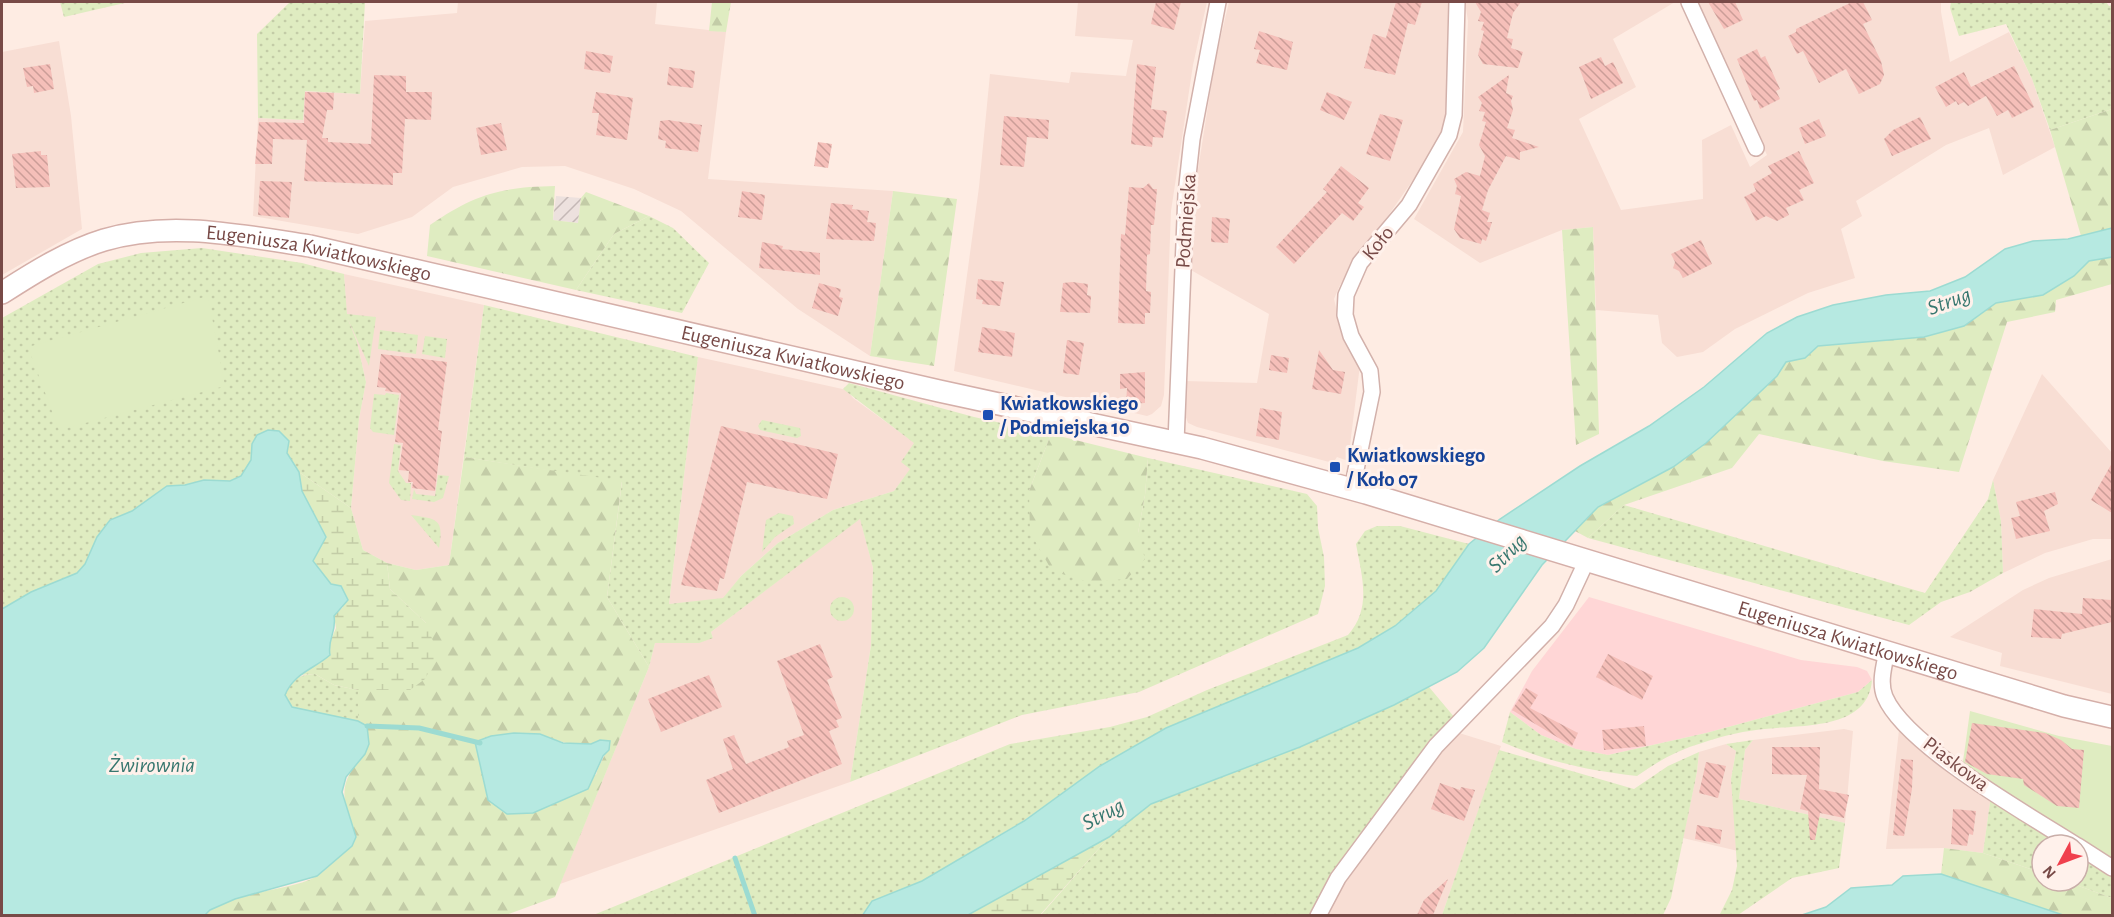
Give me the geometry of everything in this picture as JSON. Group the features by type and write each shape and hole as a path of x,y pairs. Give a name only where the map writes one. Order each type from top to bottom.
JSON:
{"street":[{"name":"Podmiejska","path":"1176,442 1186,194 1192,139 1218,2"},
{"name":"Koło","path":"1352,489 1372,392 1370,371 1351,336 1345,315 1346,295 1360,263 1409,205 1449,135 1454,115 1457,2"},
{"path":"1689,2 1756,147"},
{"name":"Eugeniusza Kwiatkowskiego","path":"2,293 66,256 104,240 170,230 221,233 366,258 948,393 1176,442 1352,489 2064,706 2112,717"},
{"path":"1318,915 1338,878 1437,746 1552,626 1566,605 1587,560"},
{"name":"Piaskowa","path":"1887,651 1882,683 1884,695 1903,723 1957,768 2057,833"},
{"name":"Piaskowa","path":"2090,854 2112,868"}],"shaded area":[{"path":"458,2 657,2 655,24 726,32 708,179 893,191 870,356 798,309 681,211 634,189 565,166 522,167 453,187 412,217 358,234 253,216 258,118 303,120 304,91 360,94 365,21 457,13"},
{"path":"1078,2 1207,2 1193,65 1171,211 1164,395 1161,406 1147,416 954,371 979,187 990,74 1069,83 1071,72 1126,76 1133,40 1075,36"},
{"path":"1229,2 1449,2 1449,122 1431,154 1340,285 1334,299 1342,332 1360,365 1348,461 1337,457 1333,463 1197,427 1188,423 1183,409 1185,381 1257,383 1269,314 1189,269 1195,189 1215,61"},
{"path":"1465,2 1675,2 1613,39 1636,87 1579,119 1621,210 1703,199 1702,140 1731,125 1750,167 1767,155 1697,2 1941,2 1950,62 2009,32 2032,79 2055,147 2003,175 1989,128 1946,145 1856,201 1862,216 1841,229 1855,278 1808,293 1735,329 1703,352 1677,357 1662,343 1658,315 1596,310 1593,227 1562,230 1480,263 1414,219 1463,132 1468,21"},
{"path":"59,41 71,116 82,229 2,275 2,52"},
{"path":"556,196 581,198 578,223 553,220"},
{"path":"344,274 484,305 449,565 416,570 387,563 363,550 351,508 359,419 366,382 357,342 347,319"},
{"path":"698,357 847,390 853,398 915,443 911,469 894,491 833,510 778,543 741,576 723,599 669,604"},
{"path":"2042,374 2112,453 2112,539 2093,539 2045,553 2003,573 2001,521 1993,480"},
{"path":"860,518 873,568 871,645 850,782 560,884 649,667 655,643 713,638 711,632"},
{"path":"2112,559 2112,694 2000,666 2002,653 1950,637 2023,590 2049,578"},
{"path":"1589,597 1801,660 1857,667 1867,671 1872,680 1858,692 1706,733 1608,755 1576,749 1541,735 1510,712 1532,671"},
{"path":"1844,729 1853,731 1845,823 1739,799 1745,750 1753,740"},
{"path":"1899,730 1991,795 1983,853 1944,848 1886,849"},
{"path":"1456,732 1501,746 1442,915 1328,916 1347,875"},
{"path":"1726,744 1736,751 1731,779 1738,851 1683,838 1699,752"}],"green space":[{"path":"60,2 129,2 64,17"},
{"path":"290,2 365,2 360,94 305,91 303,120 258,118 257,34"},
{"path":"712,2 731,2 726,32 709,31"},
{"path":"1951,2 2106,2 2109,6 2112,5 2112,109 2050,130 2032,79 2006,24 1959,36 1950,8"},
{"path":"2112,109 2112,228 2081,236 2050,130"},
{"path":"555,186 553,220 578,223 581,198 586,192 649,216 614,234 576,290 427,256 430,225 446,214 489,194 519,188"},
{"path":"893,191 957,199 934,366 870,356"},
{"path":"649,216 673,228 709,263 682,313 576,290 614,234"},
{"path":"1593,227 1599,434 1576,445 1562,230"},
{"path":"202,248 302,263 344,274 347,314 376,317 369,366 347,317 357,342 366,382 359,419 351,508 299,472 287,453 252,444 251,460 242,476 230,481 204,480 185,485 167,486 132,511 110,520 97,537 85,564 77,573 31,592 2,609 2,318 98,264 141,253"},
{"path":"2112,257 2112,284 2056,300 2055,312 2007,322 1959,472 1883,461 1759,434 1732,468 1624,505 1588,538 1575,531 1598,507 1673,467 1706,443 1777,376 1786,362 1805,358 1818,346 1924,337 1964,326 1996,303 2043,295 2074,276 2089,261"},
{"path":"208,296 225,386 59,430 28,347"},
{"path":"484,305 698,357 669,604 723,598 741,576 778,543 833,510 894,491 910,469 901,462 914,443 843,389 849,383 974,417 1051,434 1029,491 1138,533 1145,495 1148,458 1307,494 1317,506 1318,528 1324,557 1325,586 1318,614 1139,692 1022,715 850,782 871,645 873,568 860,519 711,632 713,638 699,643 655,643 649,667 607,597 622,482 464,457"},
{"path":"380,330 418,335 416,354 378,349"},
{"path":"425,336 447,339 445,358 422,354"},
{"path":"386,393 399,395 394,435 373,432 370,428 374,394 385,395"},
{"path":"762,420 800,428 801,436 797,438 760,430 758,426"},
{"path":"1051,434 1148,458 1145,495 1138,533 1145,559 1127,579 1089,582 1052,571 1030,532 1029,491"},
{"path":"394,444 401,445 398,471 406,483 411,483 410,501 401,500 389,483"},
{"path":"464,457 622,481 607,597 649,667 555,897 506,915 205,916 227,901 241,896 289,886 315,877 331,864 356,837 346,808 345,788 352,769 369,743 367,726 358,721 358,690 410,690 426,623 390,589 387,563 416,570 449,565","holes":["540,734 578,745 609,741 596,775"]},
{"path":"299,472 351,508 363,550 387,563 390,589 426,623 438,654 425,679 410,690 358,690 334,685 315,674 299,675 311,665 322,661 336,628 334,616 343,607 331,584 313,561 326,537 302,491"},
{"path":"438,475 449,476 443,498 434,502 412,499 414,489 416,494 435,496"},
{"path":"1993,480 2001,521 2003,573 1970,592 1941,602 1909,625 1588,538 1624,505 1925,593 1988,499"},
{"path":"779,513 793,516 794,524 775,537 762,552 766,520"},
{"path":"411,515 437,522 441,531 439,548"},
{"path":"1377,526 1400,526 1469,544 1436,591 1395,626 1358,648 1166,728 1100,766 1023,821 922,881 872,901 862,915 591,916 1010,744 1110,727 1147,717 1207,690 1348,635 1355,625 1363,603 1356,544 1365,531"},
{"path":"842,597 847,598 853,604 853,614 847,620 842,621 837,620 831,614 830,609 831,604 837,598"},
{"path":"315,674 334,685 358,690 358,721 292,707 285,695 290,685 304,675"},
{"path":"1872,680 1867,697 1858,709 1844,718 1808,726 1756,730 1722,737 1676,753 1637,776 1568,764 1502,742 1510,712 1541,735 1576,749 1608,755 1706,733 1858,692"},
{"path":"1429,687 1455,718 1347,875 1328,915 1040,916 1109,837 1151,804 1300,747"},
{"path":"1970,711 2059,736 2112,746 2112,862 2090,848 2090,833 2065,833 1962,769"},
{"path":"1753,740 1745,750 1739,799 1845,823 1839,868 1792,878 1738,915 1719,916 1732,890 1737,866 1731,779 1736,751 1726,744"},
{"path":"1499,750 1634,789 1668,766 1699,752 1697,772 1671,898 1663,915 1442,915"},
{"path":"1991,795 2049,833 2030,833 2030,869 1983,853"},
{"path":"1109,837 1040,915 968,915"},
{"path":"1944,848 1983,853 2030,869 2030,893 2090,893 2090,890 2112,898 2112,915 2063,915 1941,874"},
{"path":"2090,860 2112,876 2112,898 2090,890"}],"water":[{"name":"Strug","path":"2112,228 2112,257 2089,261 2074,276 2043,295 1996,303 1964,326 1924,337 1818,346 1805,358 1786,362 1777,376 1706,443 1673,467 1598,507 1542,565 1484,648 1457,672 1394,705 1300,747 1151,804 1109,837 968,915 862,916 872,901 922,881 1024,821 1100,766 1166,728 1358,648 1395,626 1436,591 1469,544 1500,519 1580,466 1649,426 1704,387 1767,333 1797,317 1833,305 1886,295 1930,291 1965,277 2005,249 2033,241 2068,239"},
{"name":"Żwirownia","path":"268,430 279,431 289,441 287,453 299,472 302,491 326,537 313,561 331,584 341,586 348,600 334,616 330,655 299,676 285,695 292,707 358,721 367,726 369,744 365,754 346,777 342,792 356,837 352,846 317,876 235,899 210,910 205,915 2,915 2,609 31,592 77,573 85,564 97,537 110,520 132,511 167,486 185,485 204,480 230,481 241,476 251,460 252,444 257,435"},
{"path":"514,733 540,734 563,743 591,744 600,740 610,741 609,750 603,756 588,789 533,813 507,814 488,800 475,742 491,736"},
{"path":"1941,874 2063,915 1802,915 1826,907 1851,888 1892,885 1903,876"}],"building":[{"path":"1156,2 1181,2 1174,30 1151,24"},
{"path":"1396,2 1422,2 1415,25 1408,23 1395,75 1364,68 1373,34 1386,38"},
{"path":"1475,2 1521,2 1513,13 1507,38 1513,39 1511,48 1523,52 1518,68 1483,64 1478,55 1484,22 1478,21 1481,12"},
{"path":"1708,2 1735,2 1743,20 1724,29"},
{"path":"1852,2 1863,2 1872,20 1863,24 1881,61 1884,75 1880,84 1859,94 1846,69 1819,83 1803,51 1797,54 1788,36 1796,32 1796,29"},
{"path":"1259,31 1293,42 1287,70 1256,63 1260,50 1254,49"},
{"path":"1757,49 1761,58 1765,56 1780,89 1776,91 1780,99 1760,109 1757,100 1754,101 1737,59"},
{"path":"586,51 613,56 610,73 584,69"},
{"path":"1601,57 1605,66 1613,62 1623,83 1591,99 1579,67"},
{"path":"50,64 54,89 34,93 33,86 27,87 23,68"},
{"path":"1137,64 1156,67 1151,109 1167,111 1163,138 1153,137 1152,147 1131,144"},
{"path":"2014,66 2034,107 2012,118 2008,110 1997,116 1986,96 1968,106 1964,102 1958,105 1956,101 1946,107 1935,87 1964,72 1971,87"},
{"path":"669,67 695,71 693,88 667,85"},
{"path":"374,75 406,76 406,92 432,92 431,120 405,119 402,173 393,173 393,185 304,181 307,140 273,139 272,164 255,164 259,122 304,123 305,92 334,93 333,110 327,110 322,138 328,138 328,142 371,144"},
{"path":"1509,75 1506,93 1513,96 1511,101 1513,110 1507,128 1515,130 1512,138 1539,147 1520,152 1520,160 1506,156 1488,190 1482,210 1490,213 1487,222 1492,222 1486,241 1482,239 1481,244 1460,238 1454,229 1461,196 1455,194 1457,186 1454,179 1466,172 1480,176 1485,156 1479,145 1486,122 1482,121 1485,112 1479,111 1482,103 1478,97"},
{"path":"596,92 633,98 627,140 596,135 599,113 592,113"},
{"path":"1327,92 1352,102 1344,120 1320,110"},
{"path":"1380,114 1403,120 1390,161 1366,154"},
{"path":"1004,116 1049,120 1048,139 1027,137 1024,167 1000,165"},
{"path":"1920,117 1931,139 1892,156 1884,139 1893,130"},
{"path":"1819,119 1826,136 1805,144 1799,128"},
{"path":"660,121 702,125 698,152 665,148 666,141 658,139"},
{"path":"501,123 507,150 481,155 476,128"},
{"path":"818,142 832,144 828,168 814,166"},
{"path":"41,151 41,155 47,155 50,187 16,188 12,154"},
{"path":"1799,151 1814,183 1799,190 1804,200 1786,208 1789,215 1777,221 1766,216 1756,221 1744,197 1756,191 1753,184 1772,173 1768,166"},
{"path":"1341,166 1369,188 1358,203 1364,207 1353,221 1342,213 1294,264 1276,247 1327,192 1323,189"},
{"path":"260,181 292,182 289,218 258,215"},
{"path":"1149,183 1153,189 1157,189 1154,225 1151,225 1150,254 1147,255 1146,291 1151,292 1150,313 1145,313 1145,324 1118,323 1121,234 1125,235 1129,187 1143,188"},
{"path":"742,191 765,195 762,220 738,217"},
{"path":"831,203 853,205 852,209 869,211 867,222 876,223 874,241 826,239"},
{"path":"1212,217 1230,219 1228,243 1211,242"},
{"path":"1701,240 1712,264 1683,278 1679,271 1673,268 1675,262 1671,254"},
{"path":"762,242 783,246 782,249 820,253 820,275 759,268"},
{"path":"978,279 1004,282 1000,306 982,304 983,300 976,299"},
{"path":"819,283 841,289 839,297 843,298 838,316 812,308"},
{"path":"1063,283 1088,284 1087,295 1091,296 1090,313 1060,312"},
{"path":"982,327 1015,333 1012,357 978,352"},
{"path":"1067,340 1084,343 1079,375 1063,373"},
{"path":"1319,350 1333,370 1345,372 1341,394 1312,389"},
{"path":"381,354 447,362 438,430 442,431 435,491 412,488 413,482 408,482 409,471 399,470 403,443 395,442 401,393 385,391 386,388 377,387"},
{"path":"1271,355 1289,358 1287,373 1269,370"},
{"path":"1145,372 1145,403 1126,404 1127,388 1120,389 1120,374"},
{"path":"1260,408 1282,412 1279,440 1256,436"},
{"path":"721,426 838,454 827,499 747,482 724,579 720,578 717,591 681,585"},
{"path":"2112,463 2112,513 2091,500"},
{"path":"2055,492 2058,504 2044,511 2050,531 2016,539 2011,518 2020,516 2016,502"},
{"path":"2083,598 2112,600 2112,622 2062,634 2061,639 2031,637 2034,609 2082,614"},
{"path":"820,644 833,677 827,680 842,718 836,720 839,727 829,731 842,764 719,813 706,780 733,769 723,739 734,735 746,764 789,747 787,741 804,735 777,661"},
{"path":"1608,654 1653,676 1642,700 1596,677"},
{"path":"709,675 722,707 661,732 648,699"},
{"path":"1526,688 1538,695 1530,708 1578,733 1572,746 1512,710"},
{"path":"1972,723 2045,733 2061,740 2072,749 2084,750 2079,808 2057,806 2024,785 2023,779 1987,774 1965,762"},
{"path":"1644,726 1646,746 1604,750 1602,730"},
{"path":"1772,747 1820,747 1819,789 1849,795 1844,818 1820,813 1815,840 1810,840 1808,811 1800,809 1807,775 1772,774"},
{"path":"1901,759 1913,760 1912,789 1904,836 1893,835"},
{"path":"1706,762 1726,766 1718,798 1699,793"},
{"path":"1440,783 1460,790 1461,787 1475,790 1464,821 1431,809"},
{"path":"1953,809 1976,811 1973,835 1969,834 1967,846 1951,844"},
{"path":"1697,825 1722,830 1720,844 1695,839"},
{"path":"1448,879 1433,915 1417,915 1424,900"}],"waterway":[{"path":"367,726 419,728 480,743"},
{"path":"735,858 755,916"}],"place":[{"name":"Kwiatkowskiego / Podmiejska 10","path":"988,415"},
{"name":"Kwiatkowskiego / Koło 07","path":"1335,467"}]}
